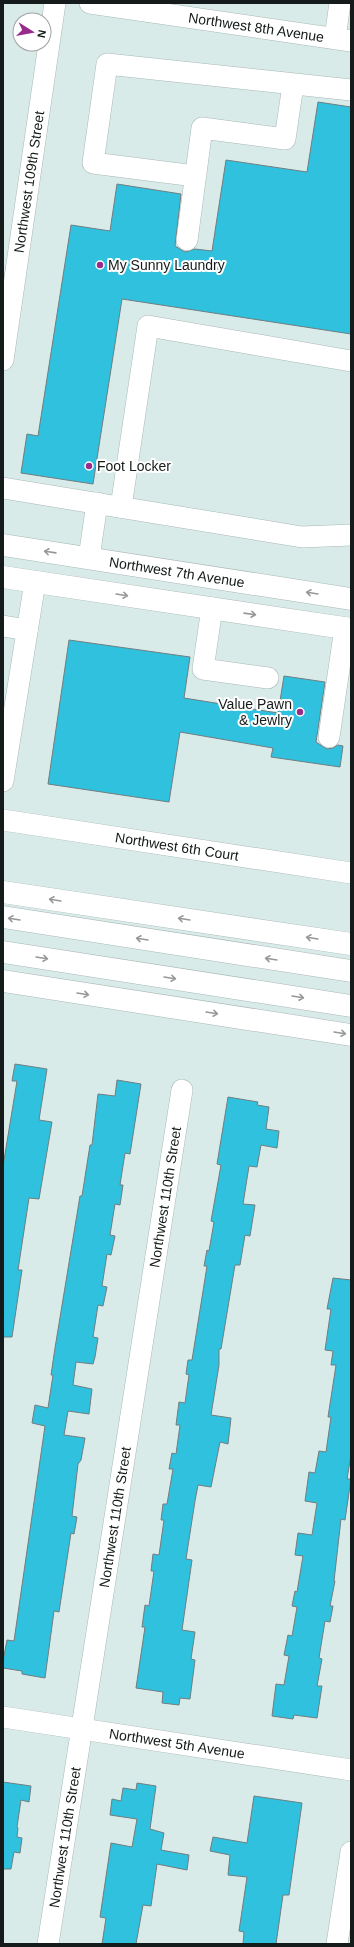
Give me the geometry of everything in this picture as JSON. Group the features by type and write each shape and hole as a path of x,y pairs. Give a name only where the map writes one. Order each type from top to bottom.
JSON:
{"main road":[{"name":"Northwest 7th Avenue","path":"3,545 351,598"},
{"path":"35,582 77,569 122,575 180,572"},
{"path":"3,577 348,628"},
{"path":"3,892 351,944"},
{"path":"3,917 351,971"},
{"path":"3,952 351,1006"},
{"path":"3,981 351,1035"}],"street":[{"name":"Northwest 109th Street","path":"3,360 55,3"},
{"name":"Northwest 8th Avenue","path":"90,3 343,40"},
{"path":"340,3 343,40"},
{"path":"195,176 93,162 107,64 351,90"},
{"path":"187,240 202,128 285,139 293,84"},
{"path":"121,507 148,326 351,361"},
{"path":"3,488 302,537 351,535"},
{"path":"89,558 97,503"},
{"path":"3,781 35,582"},
{"path":"212,608 203,669 268,678"},
{"path":"3,626 27,630"},
{"path":"329,737 348,628"},
{"name":"Northwest 6th Court","path":"3,820 351,873"},
{"name":"Northwest 110th Street","path":"48,1944 182,1090"},
{"name":"Northwest 5th Avenue","path":"3,1716 351,1770"},
{"path":"337,1944 351,1852"}],"building":[{"path":"318,102 351,107 351,334 122,299 93,484 21,473 27,434 38,436 71,225 110,231 117,184 181,194 175,246 185,252 195,249 212,251 226,160 307,172"},
{"path":"69,640 190,657 184,698 278,713 284,676 325,682 316,742 327,749 338,745 343,746 340,767 271,757 273,748 180,732 169,802 48,784"},
{"path":"15,1064 47,1069 39,1120 52,1122 39,1199 29,1198 18,1270 22,1270 12,1337 3,1337 3,1166 17,1081 12,1081"},
{"path":"117,1080 141,1084 130,1154 125,1153 120,1185 123,1185 120,1205 115,1204 110,1235 115,1236 111,1255 107,1254 102,1286 107,1287 103,1306 98,1305 93,1337 98,1338 95,1357 93,1364 76,1362 73,1385 92,1389 89,1414 68,1411 64,1435 85,1438 81,1460 78,1464 72,1516 77,1517 74,1534 71,1533 59,1612 54,1611 45,1678 22,1674 22,1671 3,1668 3,1661 7,1640 14,1641 45,1426 32,1423 35,1405 48,1408 55,1348 80,1196 82,1196 90,1145 92,1145 98,1094 115,1096"},
{"path":"228,1097 258,1102 257,1105 269,1107 266,1129 279,1131 277,1148 261,1145 257,1167 249,1166 243,1204 255,1205 250,1236 245,1235 240,1265 235,1265 221,1349 219,1349 219,1365 211,1415 231,1418 228,1444 220,1442 211,1487 198,1485 186,1559 192,1560 182,1630 195,1632 191,1659 195,1660 190,1699 180,1698 179,1705 162,1703 163,1692 136,1688 145,1627 142,1627 145,1605 149,1606 154,1571 151,1571 153,1554 159,1555 164,1520 161,1520 163,1504 167,1504 173,1469 169,1469 172,1453 176,1454 180,1425 176,1425 179,1402 185,1403 189,1375 186,1374 188,1360 192,1360 207,1266 204,1266 207,1250 209,1251 214,1222 211,1221 221,1165 217,1164"},
{"path":"333,1278 351,1280 351,1455 347,1479 351,1479 345,1520 341,1519 335,1581 330,1606 333,1606 330,1622 325,1621 319,1658 322,1659 317,1686 322,1686 317,1718 294,1715 293,1719 272,1716 276,1684 284,1685 289,1656 284,1655 288,1635 292,1636 297,1607 292,1606 295,1591 297,1592 303,1556 295,1555 298,1533 312,1535 317,1503 305,1501 309,1472 315,1473 319,1451 326,1452 331,1417 328,1417 336,1365 331,1365 333,1351 325,1350 331,1309 327,1309"},
{"path":"3,1782 31,1786 29,1802 21,1800 17,1827 17,1837 22,1838 20,1853 14,1852 11,1869 3,1869"},
{"path":"137,1783 156,1786 150,1829 164,1833 161,1850 189,1855 187,1870 157,1864 151,1906 143,1905 136,1944 102,1944 106,1918 100,1917 111,1843 132,1847 137,1819 110,1815 112,1799 121,1801 123,1788 136,1790"},
{"path":"254,1796 302,1803 289,1895 283,1895 276,1944 243,1944 244,1932 239,1931 247,1877 228,1875 230,1855 210,1851 213,1837 247,1843"}],"place":[{"name":"My Sunny Laundry","path":"100,265"},
{"name":"Foot Locker","path":"89,466"},
{"name":"Value Pawn & Jewlry","path":"300,712"}]}
